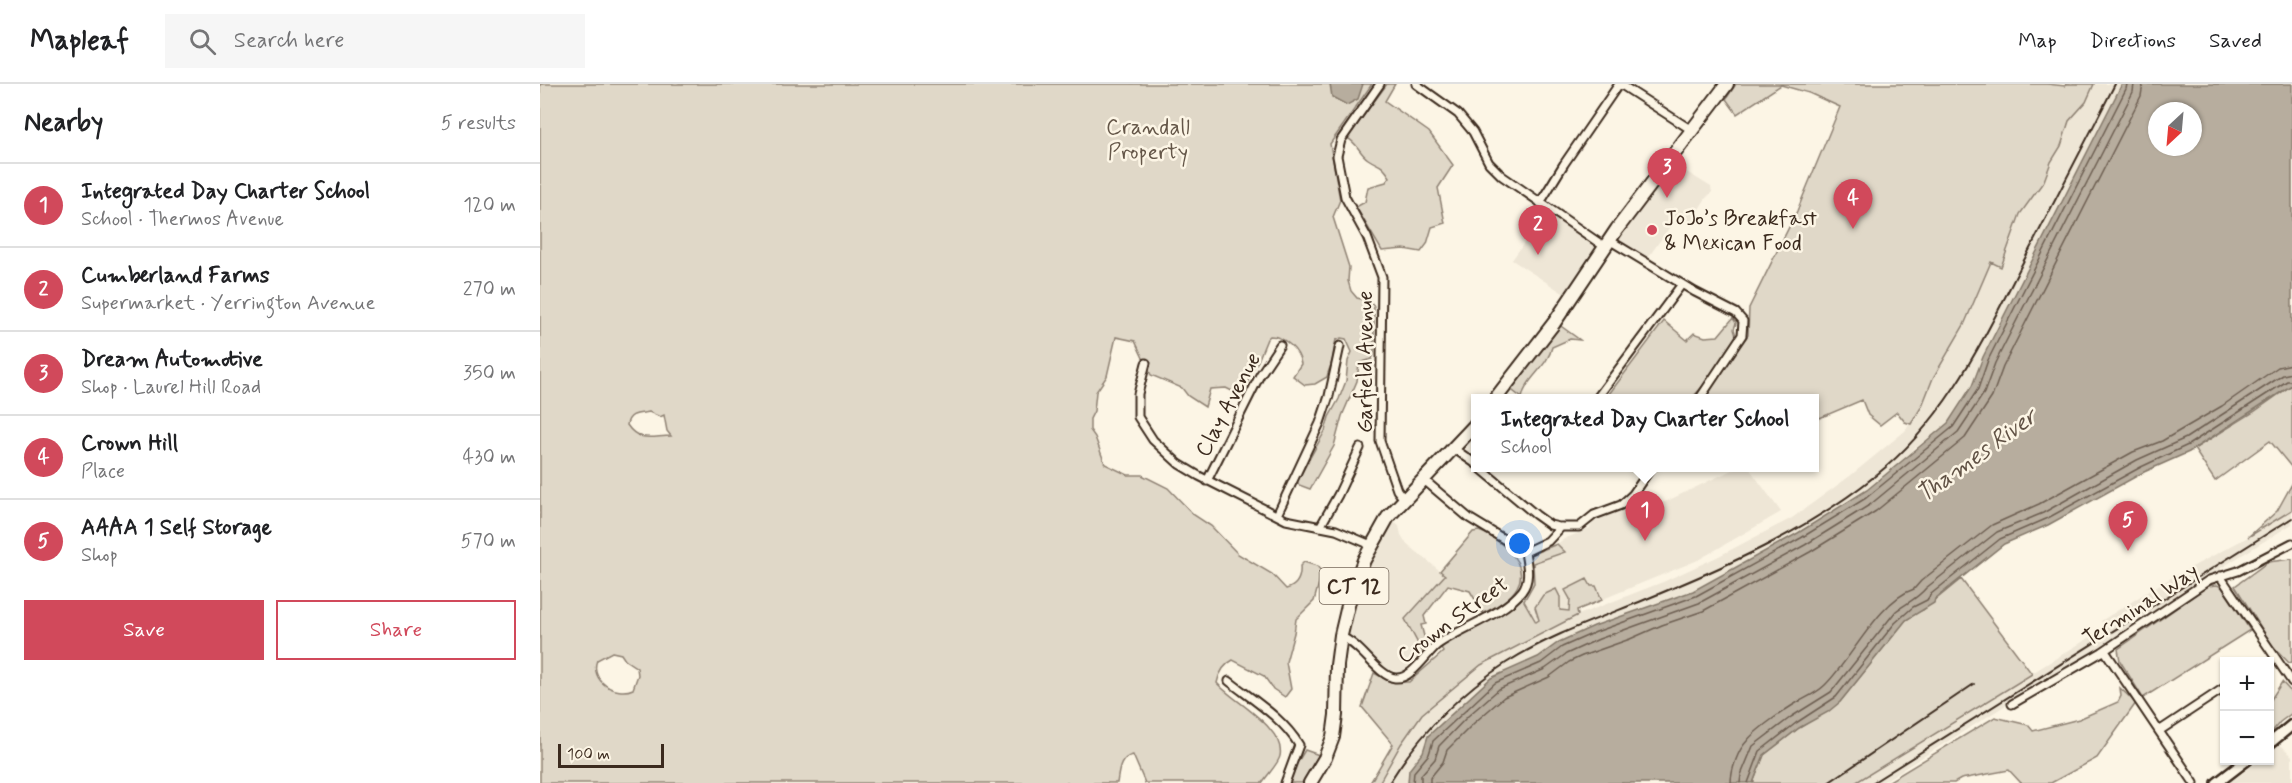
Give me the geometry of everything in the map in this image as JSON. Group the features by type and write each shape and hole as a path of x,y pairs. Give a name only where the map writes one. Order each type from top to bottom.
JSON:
{"highway":[{"path":"1500,394 1554,323 1607,244 1727,84"},
{"name":"CT 12","path":"1310,783 1325,758 1333,737 1336,715 1336,670 1341,637 1355,583 1371,545 1386,519 1471,429"}],"main road":[{"path":"2274,740 2292,725"},
{"path":"2217,783 2240,765"}],"street":[{"name":"Garfield Avenue","path":"1380,84 1341,140 1337,156 1345,197 1367,237 1382,277 1380,441 1397,490 1404,499"},
{"path":"1416,84 1454,110 1473,132 1492,167 1540,203 1607,244 1741,317 1744,331 1740,340 1703,394"},
{"path":"1540,203 1619,84 1693,131"},
{"path":"1601,394 1682,284"},
{"name":"Clay Avenue","path":"1207,481 1260,375 1280,345"},
{"path":"1277,515 1320,423 1329,396 1340,346"},
{"path":"1146,363 1138,394 1137,414 1153,440 1175,461 1207,481 1277,515 1291,521 1336,530 1371,545"},
{"path":"1320,527 1360,448"},
{"path":"1454,448 1471,460"},
{"path":"1484,472 1548,523 1561,527 1579,527 1594,515 1622,505 1649,472"},
{"name":"Crown Street","path":"1423,479 1469,518 1525,552"},
{"name":"Crown Street","path":"1525,552 1551,538 1561,527"},
{"name":"Terminal Way","path":"2012,704 2105,651 2209,580 2238,571 2292,543"},
{"name":"Crown Street","path":"1341,637 1353,643 1388,675 1395,678 1404,676 1436,647 1519,595 1528,578 1525,552"},
{"path":"2220,576 2292,682"},
{"path":"2105,651 2194,783"},
{"path":"1228,681 1272,714 1294,737 1299,746 1285,783"},
{"path":"2159,731 2220,691"}],"shaded area":[{"path":"2094,84 2122,84 1983,357 1972,386 1956,413 1944,427 1915,448 1889,474 1862,494 1798,533 1693,591 1594,626 1559,642 1538,657 1491,678 1428,736 1423,752 1409,770 1408,783 1370,783 1417,705 1481,665 1573,617 1663,582 1792,518 1850,476 1905,431 1922,406 1933,378 1969,313 1992,261 2001,266 2020,214 2044,181 2051,162 2061,146 2069,121 2086,102"},
{"path":"1672,163 1711,187 1712,192 1690,223 1677,217 1647,259 1616,239"},
{"path":"1553,203 1603,239 1566,295 1512,260"},
{"path":"1728,472 1752,472 1781,512 1698,560 1574,611 1558,611 1536,622 1524,601 1534,583 1533,563 1564,552 1557,544 1590,528 1594,519 1628,506 1665,502"},
{"path":"2292,510 2292,524 2221,568 2221,571 2213,576 1881,783 1855,783 2105,628 2101,621 2160,584 2248,537"},
{"path":"1394,522 1399,526 1406,543 1445,575 1405,619 1422,651 1402,672 1389,670 1354,637 1347,634 1365,572 1383,535"},
{"path":"2280,744 2292,756 2292,783 2229,783 2254,765 2274,765 2274,749"}],"green space":[{"name":"Crandall Property","path":"540,84 1372,84 1330,144 1340,200 1333,217 1349,267 1348,281 1351,291 1357,298 1366,300 1374,306 1374,354 1372,359 1359,363 1357,381 1342,416 1334,446 1310,489 1299,485 1297,481 1325,431 1346,381 1348,361 1352,352 1346,339 1336,340 1327,377 1315,384 1305,385 1293,376 1301,364 1294,349 1280,338 1270,336 1250,374 1242,396 1226,388 1210,389 1205,407 1188,396 1182,388 1151,375 1135,341 1116,337 1107,376 1096,392 1094,411 1090,419 1090,430 1105,464 1128,475 1142,475 1168,488 1194,515 1211,526 1238,554 1272,574 1286,589 1297,581 1300,566 1304,562 1317,566 1322,572 1314,601 1296,619 1286,662 1291,689 1285,697 1273,689 1264,676 1233,660 1224,667 1218,679 1217,683 1224,690 1267,725 1280,746 1279,759 1262,783 1145,783 1133,755 1122,762 1117,783 540,783","holes":["649,412 660,417 664,415 667,431 671,436 641,436 627,425 632,416","612,652 621,654 625,660 637,668 638,675 633,689 619,691 600,681 597,675 597,660"]},
{"path":"1387,84 1395,84 1385,101 1429,132 1453,165 1438,188 1445,223 1432,227 1427,244 1421,252 1404,249 1382,251 1356,207 1365,202 1368,187 1386,182 1390,177 1382,167 1365,157 1347,138"},
{"path":"1736,84 2047,84 2065,86 2066,84 2094,84 2086,102 2069,121 2061,146 2051,162 2044,181 2020,214 2001,267 1991,262 1964,325 1933,378 1922,406 1911,424 1905,422 1897,412 1880,425 1868,415 1862,400 1819,418 1819,394 1706,394 1748,335 1749,308 1797,211 1840,107 1809,93 1781,85 1737,114 1726,99"},
{"path":"1733,318 1736,323 1734,329 1737,339 1711,377 1696,394 1609,394 1664,321 1687,340 1694,333 1705,337 1718,336"},
{"path":"1558,324 1580,340 1570,339 1552,347 1546,361 1527,385 1523,394 1517,394 1509,388"},
{"path":"2292,385 2292,468 2270,441 2215,481 2194,449"},
{"path":"2292,484 2292,510 2248,537 2277,511"},
{"path":"1479,531 1501,543 1516,560 1520,569 1517,587 1503,602 1483,613 1470,591 1448,585 1424,616 1426,624 1421,625 1427,647 1422,651 1405,619 1445,575 1440,571 1473,532"},
{"path":"1557,544 1565,552 1533,563 1534,583 1524,601 1536,622 1539,620 1535,607 1543,595 1556,589 1560,597 1560,610 1569,611 1570,599 1565,590 1587,579 1591,586 1596,586 1602,600 1577,610 1578,615 1481,665 1422,714 1401,744 1379,783 1370,783 1393,744 1362,707 1374,673 1391,682 1409,682 1443,652 1441,647 1449,640 1502,610 1530,577 1530,555"},
{"path":"2292,559 2292,662 2289,663 2272,645 2235,586 2268,562"},
{"path":"1961,579 2032,674 1855,783 1753,783 1764,755 1799,728 1840,702 1906,620 1923,610"},
{"path":"2208,586 2222,587 2250,630 2143,698 2120,661 2118,649"},
{"path":"2282,682 2292,693 2292,713 2274,729 2274,711 2274,695"},
{"path":"2120,688 2136,703 2097,758 2051,783 2021,783 2009,770 1961,779 1954,783 1886,783 1995,717 2028,725 2033,731 2079,719 2118,702 2121,696"},
{"path":"1305,750 1319,755 1302,783 1290,783 1294,768"}],"water":[{"path":"1330,84 1363,84 1358,99 1347,105 1332,97"},
{"name":"Thames River","path":"2122,84 2292,84 2292,385 2189,452 2144,472 2048,525 2004,544 1935,599 1934,603 1906,620 1840,702 1828,712 1799,728 1764,755 1753,783 1408,783 1409,770 1423,752 1428,736 1491,678 1538,657 1559,642 1594,626 1693,591 1798,533 1867,490 1948,423 1972,386 1983,357"}],"railway":[{"path":"1389,783 1413,748 1441,717 1472,688 1506,663 1556,636 1735,561 1793,531 1849,496 1900,454 1941,406 1976,352 2115,84"},
{"path":"1872,783 2292,518"},
{"path":"1828,783 1974,684"}],"place":[{"name":"Dream Automotive","path":"1667,198"},
{"name":"Crown Hill","path":"1853,229"},
{"name":"JoJo’s Breakfast & Mexican Food","path":"1652,230"},
{"name":"Cumberland Farms","path":"1538,255"},
{"name":"Integrated Day Charter School","path":"1645,541"},
{"name":"AAAA 1 Self Storage","path":"2128,551"}]}
